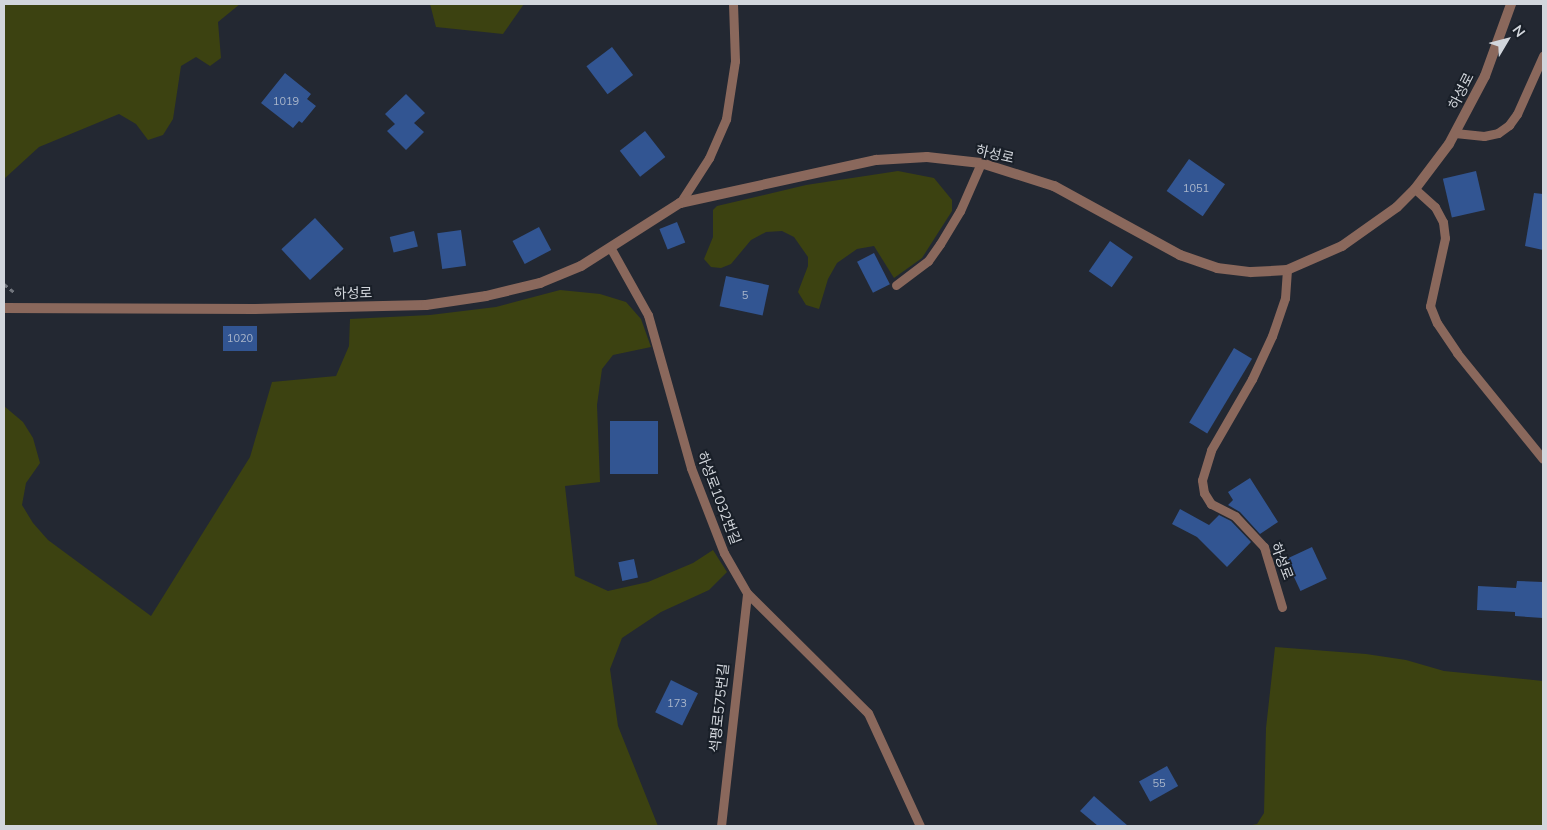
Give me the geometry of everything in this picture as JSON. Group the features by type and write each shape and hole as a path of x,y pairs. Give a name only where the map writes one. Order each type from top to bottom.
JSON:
{"street":[{"name":"하성로","path":"4,308 255,309 426,305 540,283 581,266 680,203 876,160 927,157 981,164 1054,186 1082,199 1148,239 1208,265 1251,272 1287,270 1342,246 1397,207 1415,189 1455,133 1485,76 1511,4"}],"lane":[{"name":"하성로","path":"680,203 709,158 726,119 735,61 733,4"},
{"path":"1455,133 1484,136 1498,133 1510,125 1517,114 1543,56"},
{"path":"896,285 928,261 940,244 960,211 981,164"},
{"path":"1415,189 1435,207 1444,222 1445,238 1430,306 1436,323 1457,353 1543,459"},
{"name":"하성로1032번길","path":"610,247 648,315 697,487 721,546 747,593 868,713 908,806 920,826"},
{"name":"하성로","path":"1282,606 1264,547 1235,516 1211,504 1204,493 1202,480 1211,450 1252,379 1272,336 1285,298 1287,270"},
{"name":"석평로575번길","path":"721,826 747,593"}],"green space":[{"path":"4,4 240,4 218,22 221,58 210,66 196,57 181,66 173,119 163,135 148,140 136,124 119,114 39,147 4,179"},
{"path":"430,4 524,4 503,34 436,27"},
{"path":"898,171 934,178 952,200 952,211 922,258 894,278 874,246 857,249 837,263 828,279 819,309 806,305 798,292 808,266 808,257 794,237 782,231 766,232 751,240 731,264 721,268 711,267 704,259 713,237 713,210 717,206 806,185"},
{"path":"560,290 600,294 626,302 641,319 651,347 613,355 602,369 597,405 600,482 565,486 575,576 608,591 648,582 693,563 713,550 727,572 709,590 661,612 622,638 610,669 618,726 658,826 4,826 4,406 23,422 33,438 40,463 26,483 22,505 33,523 48,540 151,616 250,457 272,382 336,376 349,346 350,319 430,315 496,307"},
{"path":"1275,647 1366,654 1406,660 1444,671 1543,681 1543,826 1247,826 1257,824 1264,813 1266,728"}],"building":[{"path":"612,47 633,75 608,94 586,66"},
{"path":"285,73 311,94 307,99 316,106 302,123 299,121 293,128 261,103"},
{"path":"406,94 425,113 414,123 424,132 406,150 387,131 395,124 385,114"},
{"path":"645,131 665,157 640,177 620,151"},
{"path":"1189,159 1225,184 1203,216 1167,191"},
{"path":"1476,171 1485,210 1452,218 1443,179"},
{"path":"1534,193 1543,194 1543,250 1525,246"},
{"path":"315,218 344,249 310,280 281,249"},
{"path":"677,222 685,242 668,250 659,229"},
{"path":"539,227 551,250 525,264 513,241"},
{"path":"461,230 466,266 442,269 437,233"},
{"path":"414,231 418,247 394,253 390,237"},
{"path":"1110,241 1133,257 1112,287 1089,271"},
{"path":"874,253 890,284 873,293 857,262"},
{"path":"726,276 769,285 763,315 720,306"},
{"path":"223,326 257,326 257,351 223,351"},
{"path":"1234,348 1252,359 1207,433 1189,423"},
{"path":"610,421 658,421 658,474 610,474"},
{"path":"1250,478 1278,522 1260,534 1240,512 1228,505 1233,500 1228,492"},
{"path":"1180,509 1209,525 1219,515 1231,521 1251,542 1227,567 1197,537 1172,524"},
{"path":"1312,547 1327,579 1301,591 1286,559"},
{"path":"634,559 638,578 622,581 618,562"},
{"path":"1517,581 1543,582 1543,618 1515,616 1515,612 1477,610 1478,586 1516,588"},
{"path":"671,680 698,693 682,726 655,712"},
{"path":"1167,766 1178,786 1150,802 1139,782"},
{"path":"1094,796 1128,826 1098,826 1080,811"}]}
